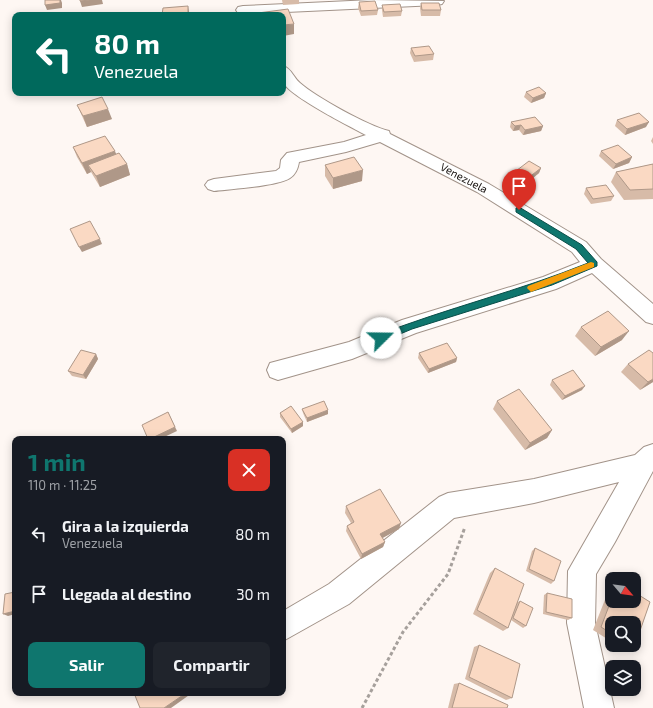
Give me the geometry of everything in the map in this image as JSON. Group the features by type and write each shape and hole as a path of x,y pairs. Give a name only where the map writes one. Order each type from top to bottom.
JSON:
{"street":[{"path":"241,8 437,0"},
{"name":"Venezuela","path":"286,75 294,86 320,103 483,188 579,247 594,264 653,316"},
{"path":"214,185 280,176 287,172 290,167 290,160 293,157 346,147 383,135"},
{"path":"278,370 352,350 410,326 549,283 594,264"},
{"path":"286,625 338,594 448,506 534,491 647,460"},
{"path":"599,708 581,622 582,571 606,533 647,460"}],"path":[{"path":"362,708 403,632 448,574 466,528 448,506"}],"building":[{"path":"45,0 60,0 60,3 45,5"},
{"path":"375,1 378,10 361,11 359,2"},
{"path":"421,3 439,3 441,10 422,10"},
{"path":"400,4 402,11 384,12 382,5"},
{"path":"188,6 188,12 162,12 163,8"},
{"path":"288,9 294,24 286,25 286,12 266,12"},
{"path":"429,46 434,54 415,56 411,48"},
{"path":"539,87 546,93 533,98 526,92"},
{"path":"102,97 108,109 83,116 77,105"},
{"path":"639,113 649,122 627,129 617,120"},
{"path":"535,117 543,126 525,130 521,125 515,126 511,122"},
{"path":"105,136 115,151 82,163 73,147"},
{"path":"618,145 632,157 616,164 601,151"},
{"path":"119,153 127,164 96,176 88,165"},
{"path":"354,157 363,170 333,178 325,165"},
{"path":"529,161 541,168 524,181 512,174"},
{"path":"653,164 653,189 630,190 616,172"},
{"path":"606,185 614,196 593,199 586,188"},
{"path":"90,221 100,239 79,247 70,229"},
{"path":"608,311 629,331 601,347 581,327"},
{"path":"447,343 457,358 429,369 419,353"},
{"path":"81,350 96,354 83,375 68,371"},
{"path":"649,350 653,353 653,379 648,382 628,364"},
{"path":"573,370 585,386 565,396 552,380"},
{"path":"519,389 552,430 530,443 497,401"},
{"path":"324,401 328,410 307,418 302,409"},
{"path":"291,406 303,422 291,429 280,413"},
{"path":"168,412 175,427 156,436 147,436 142,425"},
{"path":"380,489 401,523 380,534 385,542 362,554 347,526 354,522 346,506"},
{"path":"535,548 561,561 554,581 529,569"},
{"path":"495,568 524,584 508,628 477,610"},
{"path":"12,593 12,612 3,614 5,594"},
{"path":"547,593 572,599 572,618 546,612"},
{"path":"641,596 650,602 641,628 641,616 605,616 608,608 641,608"},
{"path":"520,601 533,608 526,626 513,618"},
{"path":"605,616 605,630 601,627"},
{"path":"479,645 520,664 512,698 469,677"},
{"path":"459,683 508,705 507,708 452,708"},
{"path":"135,696 182,696 164,708 140,708"}],"slow traffic":[{"path":"531,288 549,283 591,265"}],"route":[{"path":"381,338 410,326 549,283 594,264 579,247 519,210"}]}
